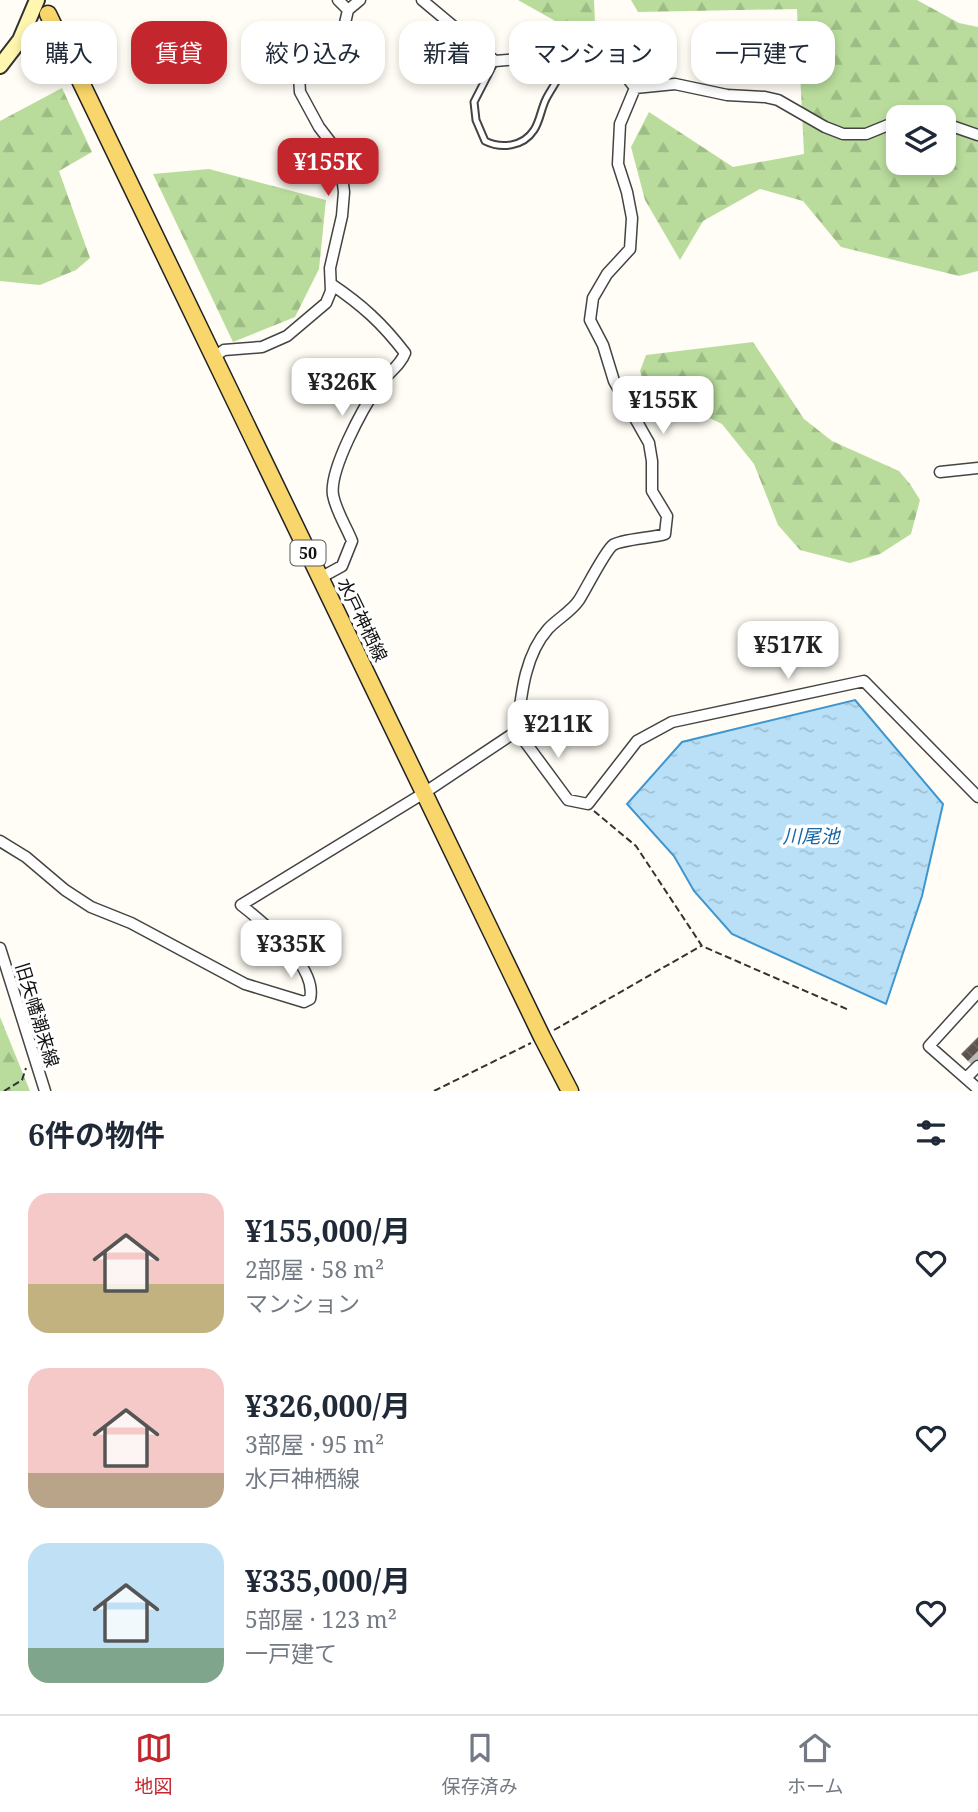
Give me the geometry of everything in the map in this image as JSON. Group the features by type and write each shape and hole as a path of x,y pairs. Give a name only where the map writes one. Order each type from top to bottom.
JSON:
{"main road":[{"path":"0,66 20,40 37,0"},
{"name":"水戸神栖線","path":"48,14 570,1091"}],"street":[{"path":"338,0 348,9"},
{"path":"214,357 224,350 262,347 287,336 326,303 331,291 330,268 342,216 344,192 341,168 332,144 319,127 300,92 299,76 310,57 342,36 348,9 359,0"},
{"path":"422,0 447,21"},
{"path":"495,61 509,60"},
{"path":"632,84 635,88"},
{"path":"635,88 675,84 727,94 765,97 778,100 825,127 843,134 866,134 886,126"},
{"path":"635,88 620,124 618,164 632,218 630,249 607,274 593,298 590,320 603,345 614,381 649,443 652,491 667,516 666,534 623,541 612,546 576,604 546,631 531,657 522,692 517,731 568,800 589,804 637,741 672,722 864,681 978,797"},
{"path":"956,127 978,135"},
{"path":"320,578 342,566 352,541 334,499 332,483 335,469 366,406 405,353 366,308 331,284"},
{"path":"940,472 978,468"},
{"path":"0,841 26,857 65,890 91,907 131,923 245,984 304,1002 310,999 312,992 306,975 277,935 241,905 424,793 517,731"},
{"name":"旧矢幡潮来線","path":"0,948 45,1091"},
{"path":"978,992 929,1046 978,1089"},
{"path":"966,1078 978,1066"}],"lane":[{"path":"483,84 474,102 476,120 485,141 496,146 514,145 533,131 555,84"}],"path":[{"path":"589,804 636,846 702,946 849,1010"},
{"path":"434,1091 542,1037 702,946"},
{"path":"4,1091 22,1080 32,1048"}],"green space":[{"path":"518,0 594,0 595,21 555,21"},
{"path":"631,0 917,0 959,23 978,27 978,271 959,276 841,247 803,201 760,189 703,221 680,260 645,200 631,147 649,112 733,167 804,154 801,84 835,84 835,21 798,21 797,9 638,12"},
{"path":"62,88 92,152 59,171 90,258 76,270 40,285 0,281 0,121"},
{"path":"209,169 326,200 319,269 295,317 233,342 153,174"},
{"path":"753,342 804,419 832,441 899,471 910,484 920,500 911,534 880,554 850,563 800,550 778,525 754,464 722,424 645,387 640,371 646,355"},
{"path":"0,1017 30,1091 0,1091"}],"water":[{"name":"川尾池","path":"855,700 943,804 922,896 886,1004 732,934 694,891 674,856 627,804 682,742"}],"building":[{"path":"978,1037 978,1051 968,1061 961,1054"}]}
